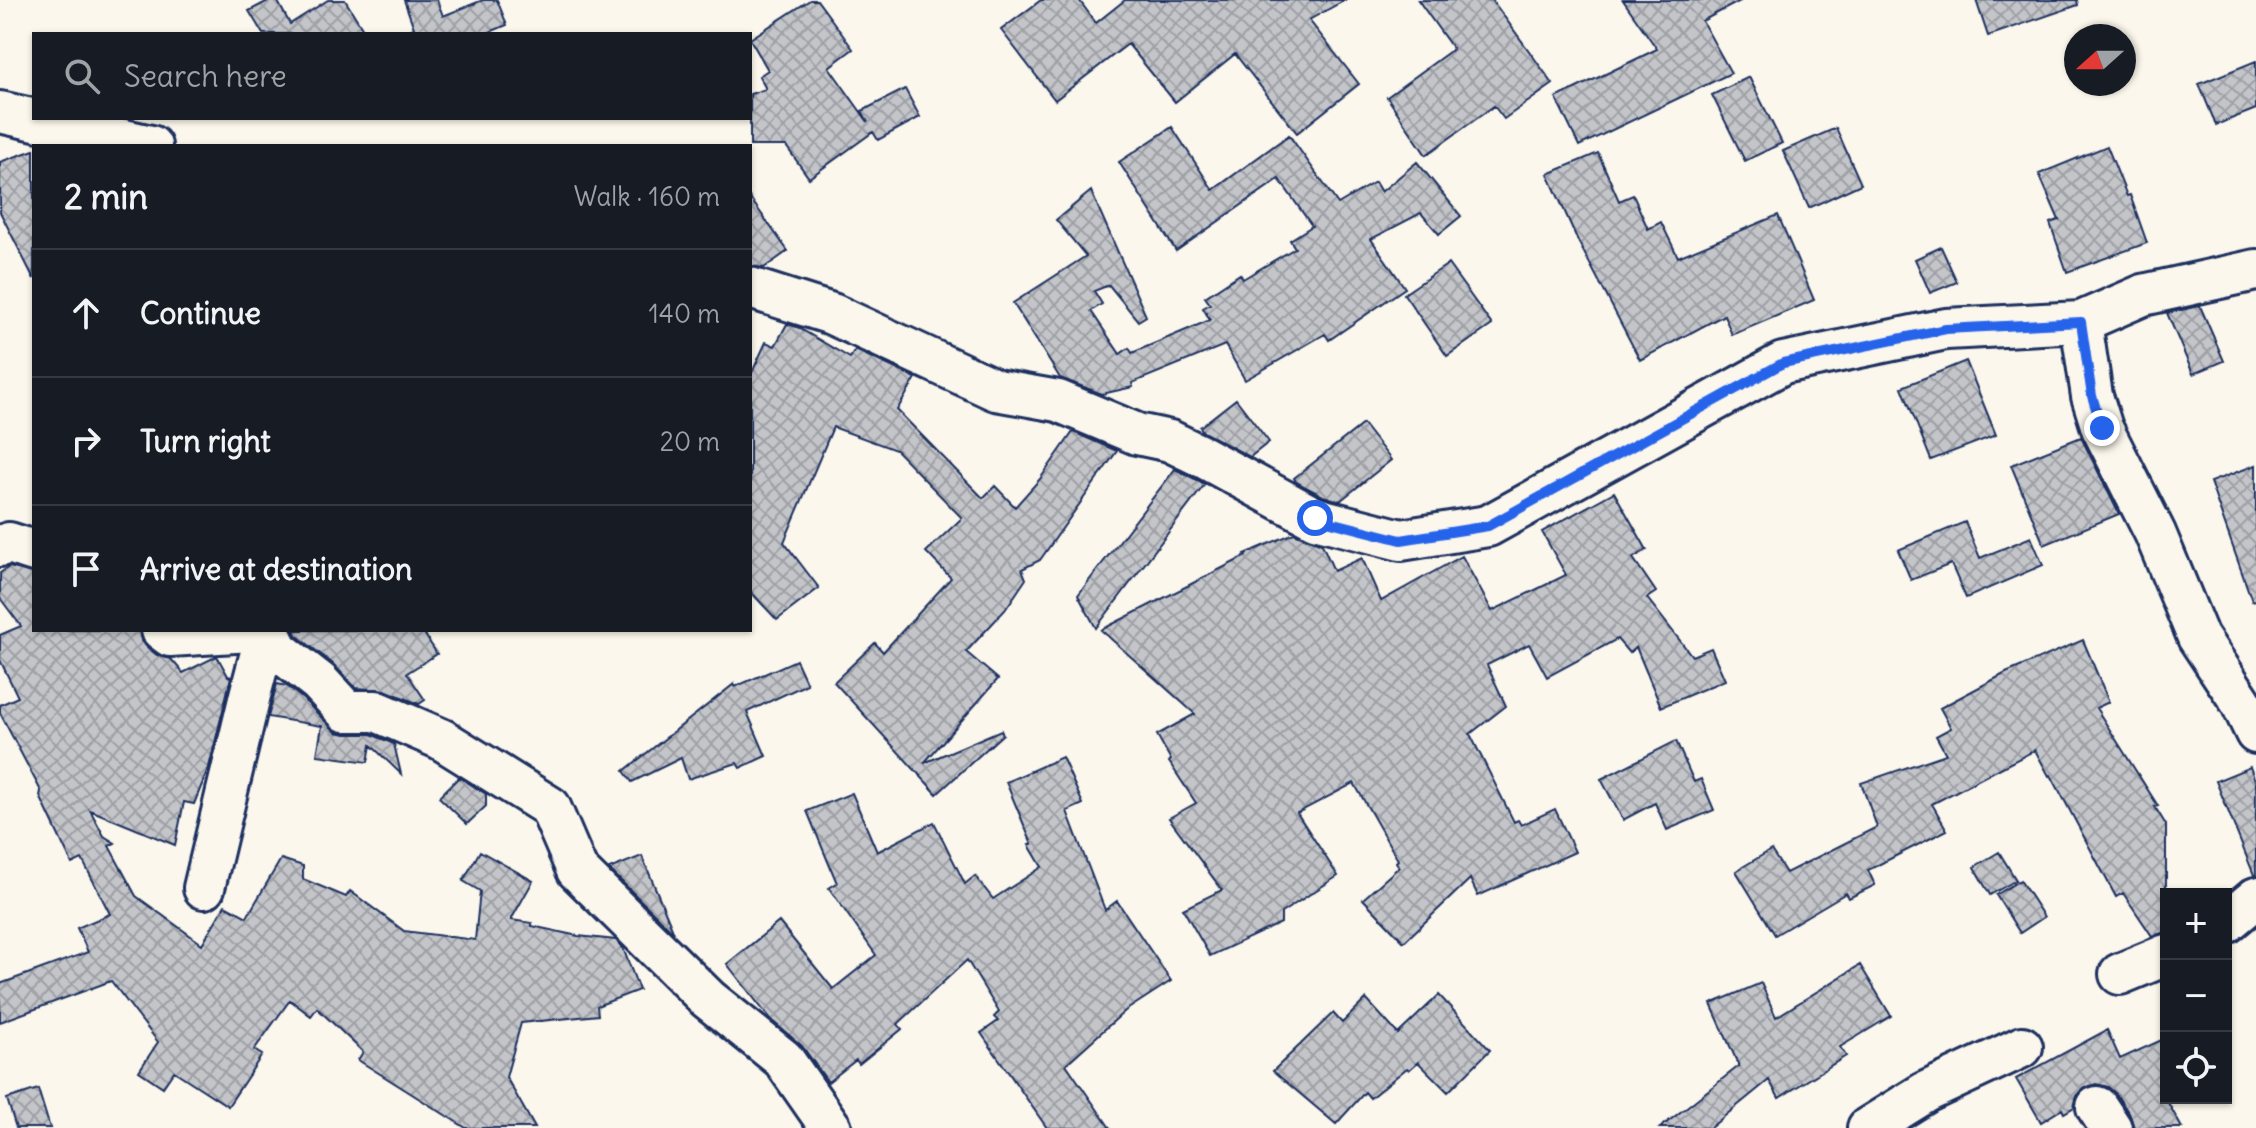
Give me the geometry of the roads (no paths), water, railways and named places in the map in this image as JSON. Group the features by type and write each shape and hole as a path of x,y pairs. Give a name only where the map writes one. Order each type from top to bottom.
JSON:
{"street":[{"path":"0,112 32,119"},
{"path":"36,120 142,144"},
{"path":"752,289 832,314 996,390 1058,401 1137,434 1170,441 1315,518 1401,540 1488,526 1783,363 1946,329 2081,322 2143,295 2256,270"},
{"path":"2081,322 2092,396 2102,428 2155,533 2198,637 2241,702 2256,733"},
{"path":"0,546 9,543 32,550"},
{"path":"165,632 170,636 235,632"},
{"path":"204,888 267,632"},
{"path":"269,632 278,650 319,682 346,711 376,711 441,739 550,807 577,870 708,999 783,1059 831,1128"},
{"path":"2232,918 2256,898"},
{"path":"2120,974 2160,957"},
{"path":"1868,1128 1926,1092 2022,1047"}]}
